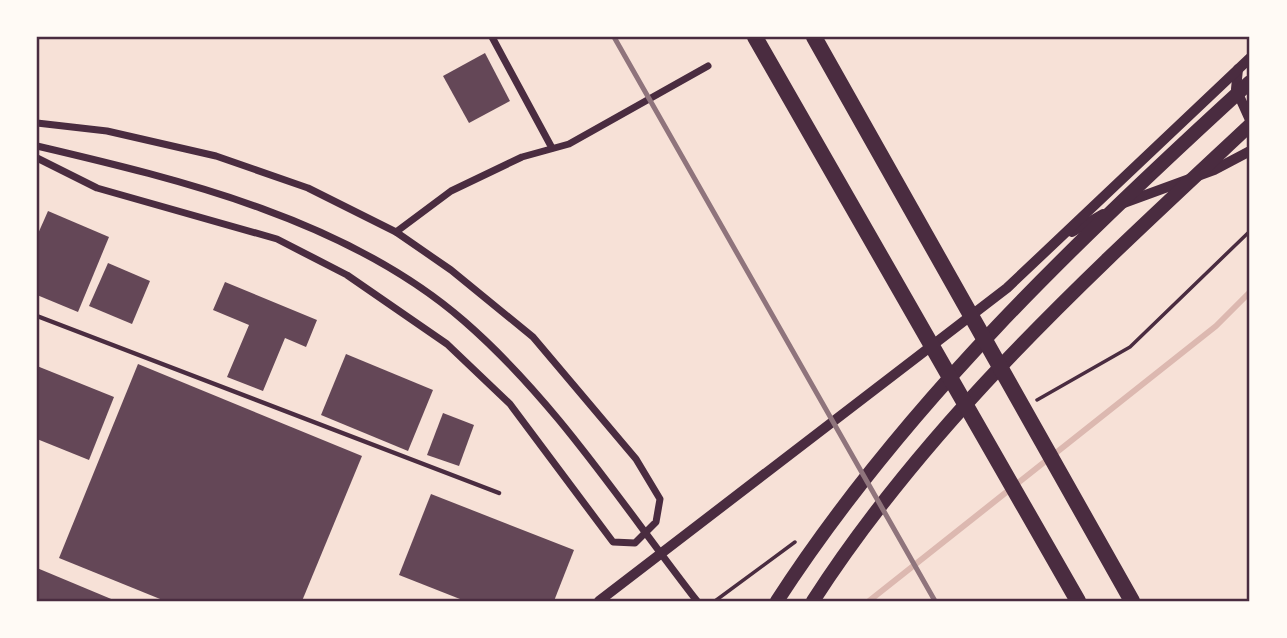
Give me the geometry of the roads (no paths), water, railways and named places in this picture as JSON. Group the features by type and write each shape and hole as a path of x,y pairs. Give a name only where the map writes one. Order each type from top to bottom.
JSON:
{"highway":[{"path":"755,37 913,308 1078,601"},
{"path":"814,37 1132,601"},
{"path":"777,601 859,487 971,356 1078,246 1250,82"},
{"path":"813,601 885,499 979,388 1250,122"}],"street":[{"path":"492,37 552,148"},
{"path":"599,601 1007,288 1250,58"},
{"path":"396,232 451,191 522,157 569,144 708,66"},
{"path":"1238,69 1236,89 1250,122"},
{"path":"37,123 107,131 216,156 308,188 396,232 451,270 533,337 636,459 660,499 656,522 635,543 613,542 510,404 447,344 347,275 277,239 97,188 37,158"},
{"path":"37,146 227,195 320,233 393,270 464,320 549,407 697,601"},
{"path":"1057,240 1118,206 1214,170 1250,151"}],"lane":[{"path":"37,316 499,493"}],"waterway":[{"path":"869,601 1216,326 1250,292"}],"railway":[{"path":"614,37 935,601"}]}
